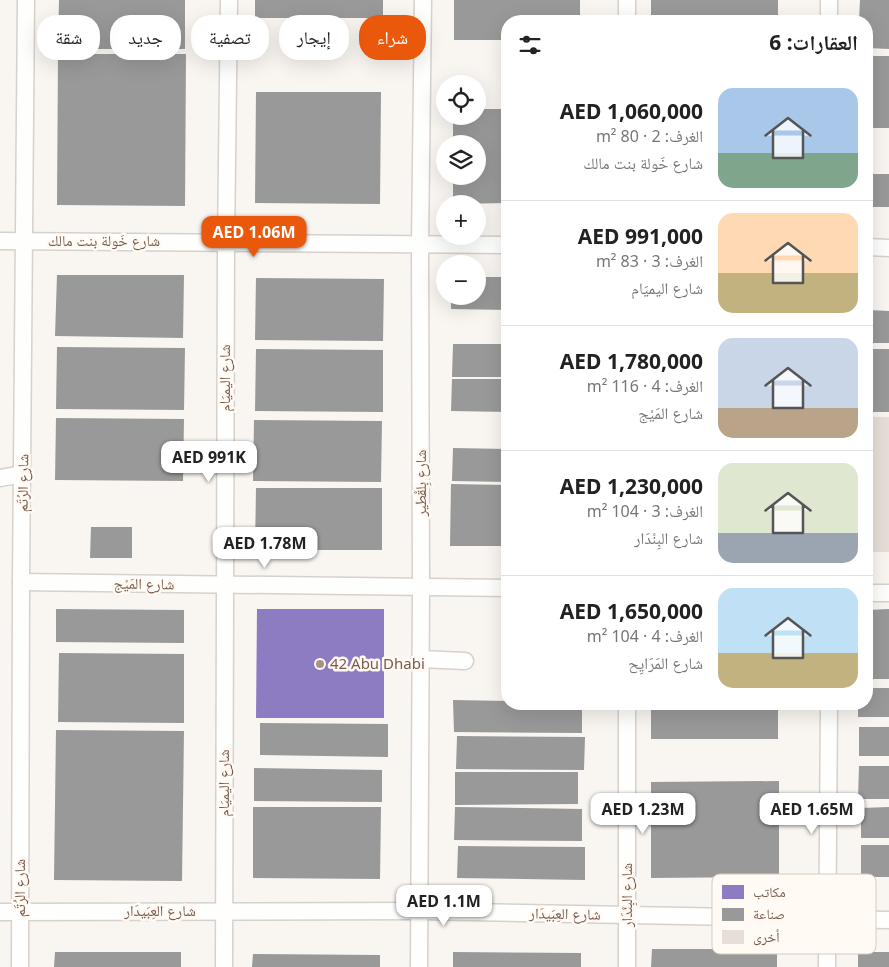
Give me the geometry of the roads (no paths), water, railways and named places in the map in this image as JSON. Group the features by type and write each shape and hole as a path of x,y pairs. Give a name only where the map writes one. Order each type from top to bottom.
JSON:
{"street":[{"name":"شارع الرُتَم","path":"20,967 26,0"},
{"name":"شارع اليميَام","path":"224,967 226,242 229,0"},
{"name":"شارع بِلقْطير","path":"419,967 420,244 423,0"},
{"path":"627,0 627,15"},
{"path":"829,0 829,15"},
{"name":"شارع خَولة بنت مالك","path":"0,241 501,245"},
{"path":"873,248 889,248"},
{"path":"0,478 23,474"},
{"name":"شارع المَيْج","path":"21,582 501,588"},
{"path":"873,592 889,593"},
{"path":"420,659 465,661"},
{"name":"شارع البِنْدَار","path":"627,710 627,967"},
{"path":"827,874 829,710"},
{"name":"شارع العِبَيدَار","path":"0,912 419,911 712,917"},
{"name":"شارع العِبَيدَار","path":"876,920 889,920"},
{"path":"827,954 827,967"}],"place":[{"name":"42 Abu Dhabi","path":"320,664"}]}
